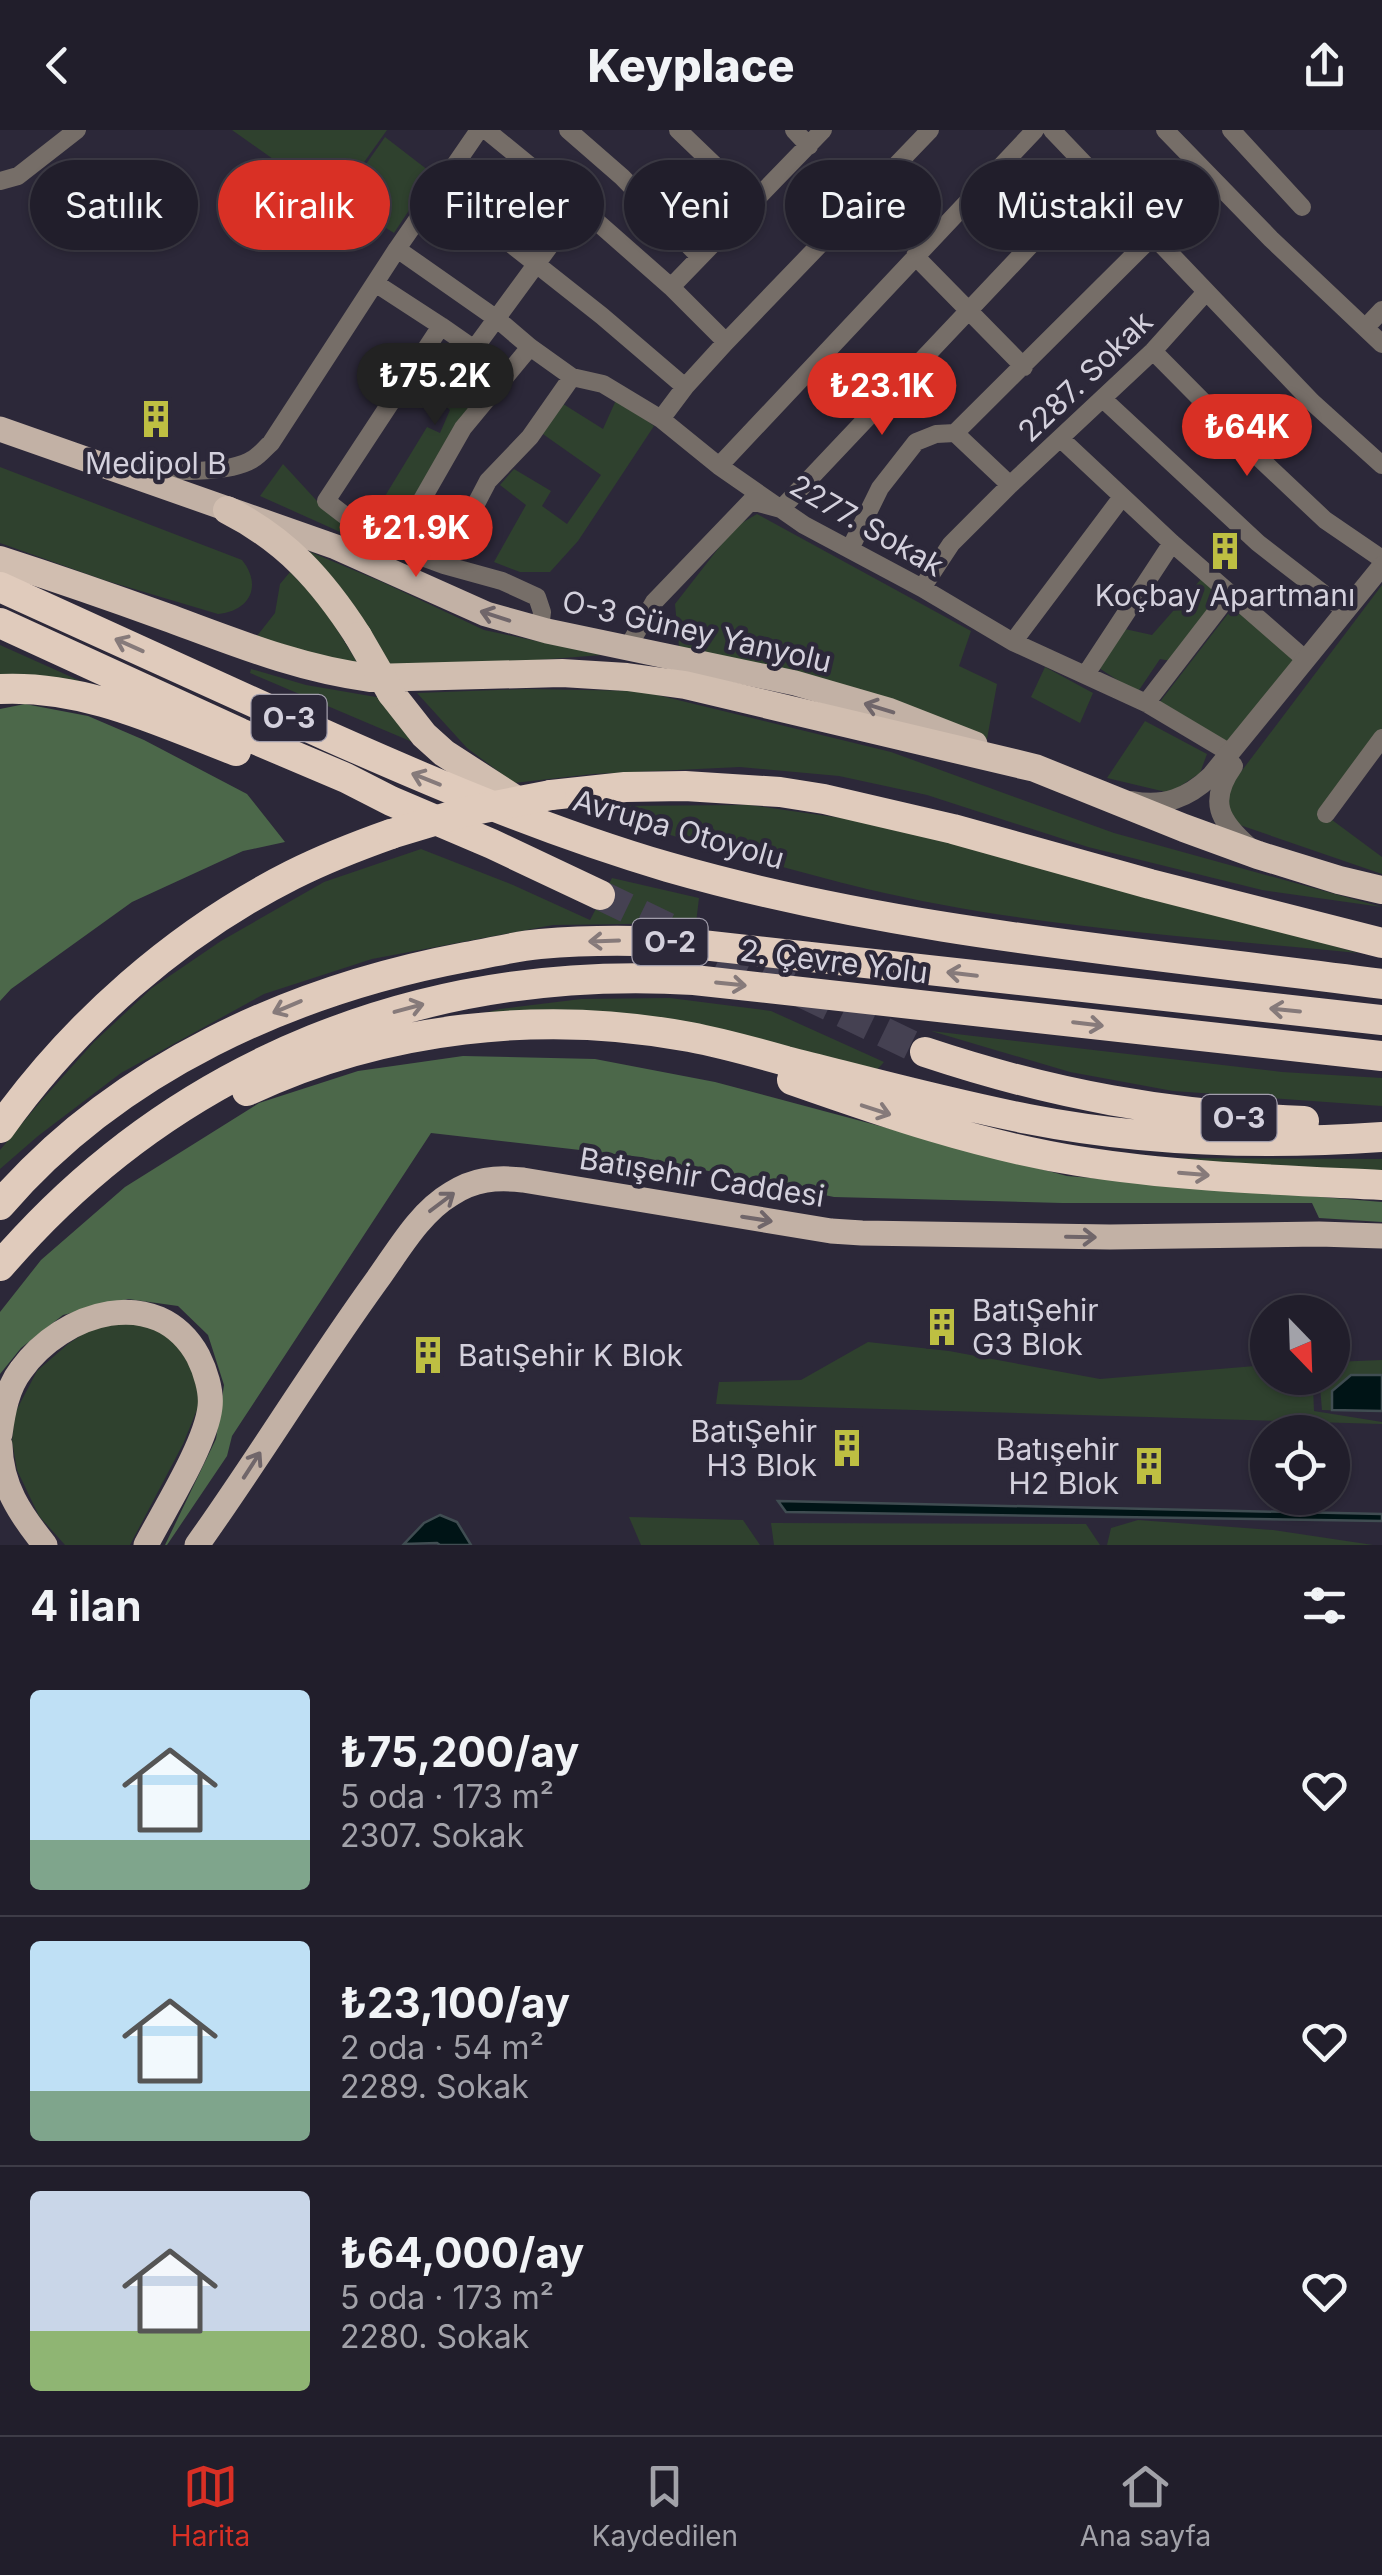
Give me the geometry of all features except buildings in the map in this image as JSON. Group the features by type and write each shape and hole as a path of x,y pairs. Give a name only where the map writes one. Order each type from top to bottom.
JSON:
{"highway":[{"path":"226,510 287,548 319,580 424,736 466,769 582,840"},
{"path":"0,560 232,643 340,674 371,678 562,673 627,677 685,685 1035,768"},
{"name":"Avrupa Otoyolu","path":"0,587 410,772 582,840 714,879 840,909 990,934 1382,984"},
{"name":"O-3","path":"0,622 600,896"},
{"path":"0,689 55,691 101,700 337,788 390,801"},
{"name":"O-3 Güney Yanyolu","path":"1035,768 1258,854 1382,890"},
{"path":"0,1128 62,1051 144,973 234,908 292,875 390,834 464,812 551,795 625,787 685,786 780,792 877,810 1382,943"},
{"path":"1079,863 1259,902 1382,923"},
{"name":"2. Çevre Yolu","path":"9,1195 58,1147 118,1099 189,1054 263,1018 303,1001 418,966 536,944 624,940 684,943 1382,1020"},
{"path":"1233,964 1382,975"},
{"name":"2. Çevre Yolu","path":"0,1266 96,1170 214,1087 326,1034 436,1000 523,984 640,977 726,984 1382,1056"},
{"path":"134,1141 316,1062 376,1045 514,1025 652,1031 738,1048 949,1103 1103,1131 1252,1141 1382,1137"},
{"path":"652,1031 911,1122 1074,1160 1249,1178 1382,1185"},
{"name":"O-3","path":"925,1052 1064,1093 1159,1110 1249,1119 1382,1122"}],"main road":[{"name":"O-3 Güney Yanyolu","path":"0,429 336,548 486,614 540,630 795,683 888,710 1035,768"},
{"name":"Batışehir Caddesi","path":"197,1545 342,1328 414,1230 429,1211 474,1182 497,1177 524,1180 862,1233 1382,1236"},
{"path":"0,1434 4,1404 20,1370 47,1343 78,1321 110,1312 138,1312 162,1321 187,1338 200,1360 211,1405 204,1434 146,1545"},
{"path":"0,1445 0,1464 9,1493 45,1545"}],"street":[{"path":"0,181 18,176 76,130"},
{"path":"460,160 482,130 520,160"},
{"path":"568,130 622,177 700,257"},
{"path":"678,130 709,160"},
{"path":"794,130 809,146"},
{"path":"765,192 823,130"},
{"path":"661,419 726,342 930,130"},
{"path":"719,466 1035,130"},
{"path":"1052,130 1080,160"},
{"path":"1165,130 1271,239 1382,344"},
{"path":"1231,130 1302,207"},
{"path":"604,228 726,342"},
{"path":"114,470 183,472 251,461 271,443 410,231"},
{"name":"2277. Sokak","path":"397,249 572,377 602,384 661,419 719,466 804,525 1013,642 1146,703 1230,753"},
{"path":"520,250 685,388"},
{"path":"375,284 474,348 548,250"},
{"path":"671,287 707,250"},
{"path":"628,647 654,602 750,501 781,509 1027,250"},
{"path":"850,549 880,488 916,442 936,434 955,433 1138,250"},
{"path":"1166,250 1312,402 1382,465"},
{"path":"915,256 1024,367"},
{"name":"2287. Sokak","path":"922,588 952,544 1153,351 1206,292"},
{"path":"1366,326 1382,310"},
{"path":"441,326 326,501 395,547 502,580 537,597 542,612 540,630"},
{"path":"395,547 463,428 530,347"},
{"path":"1102,794 1146,804 1179,799 1204,783 1382,563 1325,520 1153,351"},
{"path":"444,565 488,480 530,437 572,377"},
{"path":"1103,398 1258,543 1346,612"},
{"path":"955,433 1010,485"},
{"path":"1061,438 1172,543 1306,660"},
{"path":"1013,642 1122,497"},
{"path":"1086,674 1172,543"},
{"path":"1258,854 1229,830 1219,809 1221,783 1382,581"},
{"path":"1146,703 1230,594"},
{"path":"1326,814 1382,738"}],"green space":[{"path":"232,130 387,130 366,160 274,160"},
{"path":"385,137 415,160 410,160 410,209 394,233 390,231 390,160 369,160"},
{"path":"480,376 495,379 403,513 382,501 427,427 440,433 450,410 445,405 459,383"},
{"path":"617,398 654,426 578,541 550,572 520,572 494,562 526,505 500,485 514,469 551,491 542,506 567,524 601,475 540,432 560,402 603,429"},
{"path":"283,464 328,513 398,558 260,496"},
{"path":"0,467 242,560 251,579 250,595 238,608 218,614 0,543"},
{"path":"757,514 971,631 959,666 997,684 987,739 679,647 675,604 735,527"},
{"path":"308,551 484,630 602,655 391,666 342,592"},
{"path":"290,572 322,605 360,667 253,641 275,613 280,584"},
{"path":"1202,578 1223,592 1171,661 1160,659 1137,693 1099,668 1125,629 1152,635"},
{"path":"1382,585 1382,737 1324,814 1382,857 1382,874 1234,823 1225,793"},
{"path":"1234,606 1298,660 1230,745 1159,703"},
{"path":"0,645 87,684 0,680"},
{"path":"1045,667 1093,693 1080,723 1031,697"},
{"path":"251,669 306,685 382,698 417,744 250,673"},
{"path":"527,689 641,691 891,752 1114,833 1382,907 1262,890 1088,847 927,795 839,776 740,767 593,774 514,783 467,748 417,693"},
{"path":"25,704 88,716 144,740 247,794 285,842 243,851 132,902 0,1001 0,709"},
{"path":"1145,721 1207,754 1200,773 1170,793 1107,778"},
{"path":"749,805 862,821 1133,888 1358,953 1111,929 928,902 797,871 589,811 610,806"},
{"path":"421,849 590,920 612,878 699,898 696,923 553,925 372,959 264,994 121,1073 0,1169 0,1150 40,1102 94,1042 152,988 221,941 324,882"},
{"path":"670,998 771,1011 884,1062 875,1072 673,1023 445,1023 500,1009 581,999"},
{"path":"931,1031 1282,1072 1382,1078 1382,1106 1173,1091 1070,1072"},
{"path":"463,1056 595,1059 715,1082 1067,1176 1382,1202 1382,1222 1319,1218 1312,1203 1062,1203 834,1197 641,1157 431,1133 232,1436 227,1456 165,1545 216,1439 224,1385 208,1335 178,1306 128,1299 63,1315 21,1348 0,1374 0,1312 41,1260 125,1187 259,1103 358,1071"},
{"path":"1149,1158 1382,1159 1382,1175"},
{"path":"123,1321 155,1328 178,1343 197,1370 201,1400 183,1444 130,1545 65,1545 39,1516 17,1470 12,1441 15,1413 37,1371 68,1344 97,1325"},
{"path":"868,1342 949,1351 1100,1379 1250,1366 1250,1395 1313,1395 1314,1411 1339,1415 1250,1415 1250,1420 716,1404 719,1382 801,1380"},
{"path":"1382,1360 1382,1412 1322,1410 1321,1395 1350,1395 1350,1361"},
{"path":"1350,1417 1382,1422 1350,1423"},
{"path":"629,1517 743,1520 760,1545 641,1545"},
{"path":"1138,1520 1273,1530 1373,1545 1107,1545 1111,1528"},
{"path":"771,1523 1086,1524 1100,1545 774,1545"}],"shaded area":[{"path":"1382,1375 1382,1411 1332,1410 1332,1395 1350,1395 1350,1376"},
{"path":"778,1501 1250,1511 1250,1515 1382,1514 1382,1521 786,1512"},
{"path":"440,1515 457,1522 471,1545 404,1544 424,1523"}],"tunnel":[{"path":"600,895 925,1052"}],"place":[{"name":"Medipol B","path":"156,419"},
{"name":"Koçbay Apartmanı","path":"1225,551"},
{"name":"BatıŞehir G3 Blok","path":"942,1327"},
{"name":"BatıŞehir K Blok","path":"428,1355"},
{"name":"BatıŞehir H3 Blok","path":"847,1448"},
{"name":"Batışehir H2 Blok","path":"1149,1466"}]}
